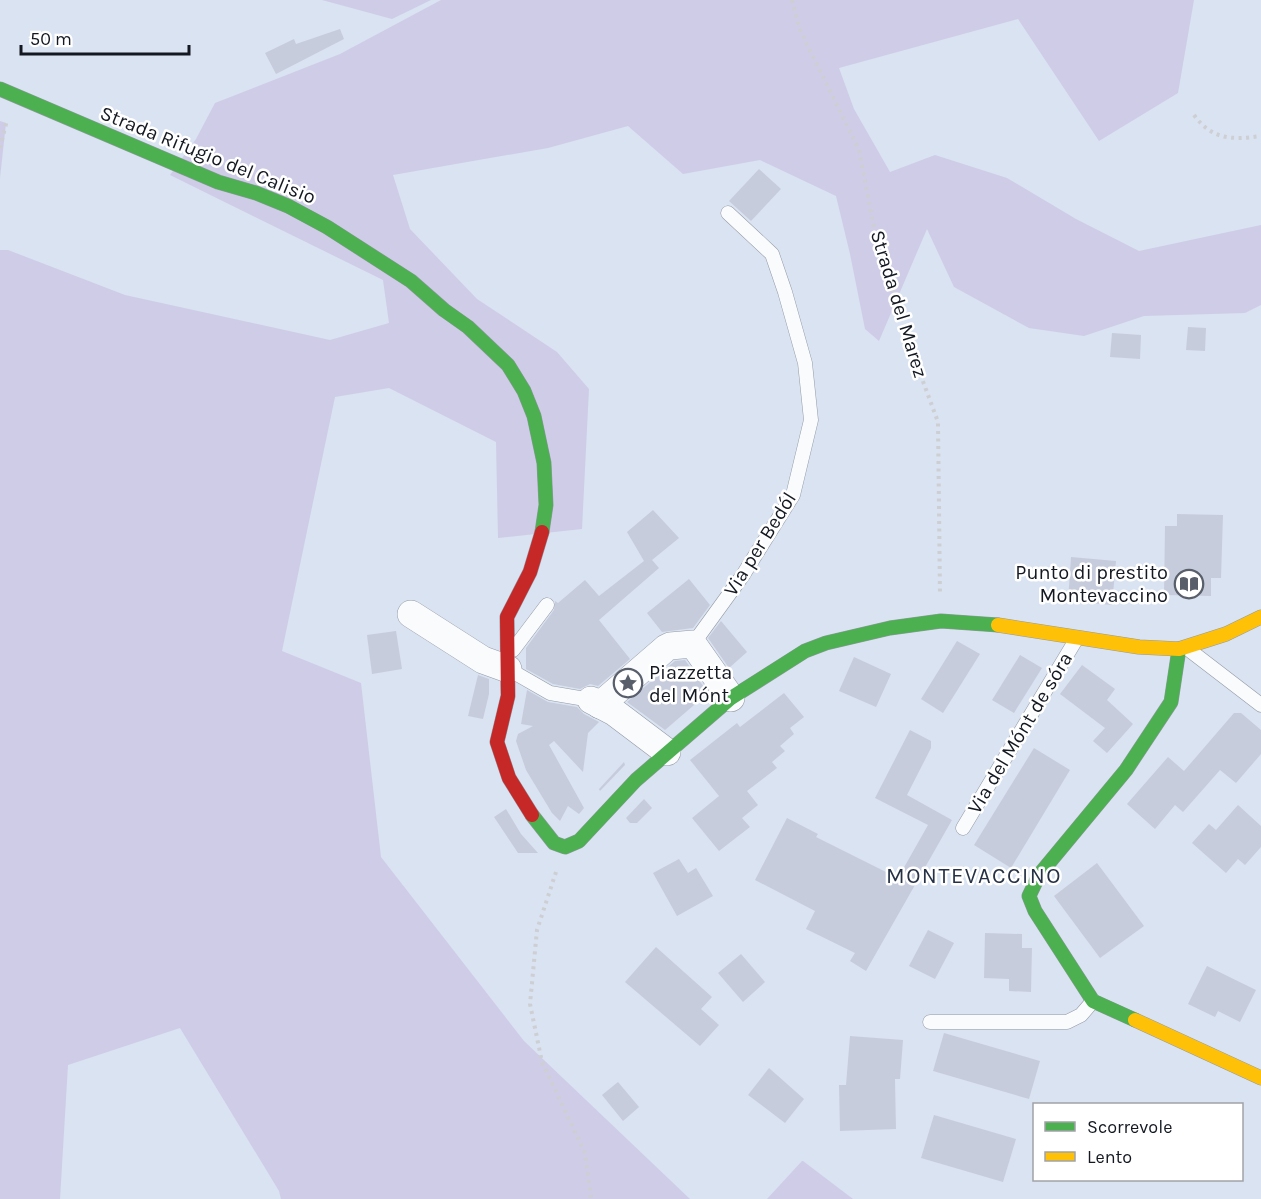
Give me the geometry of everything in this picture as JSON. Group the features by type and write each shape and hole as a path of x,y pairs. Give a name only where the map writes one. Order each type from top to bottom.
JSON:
{"street":[{"name":"Strada Rifugio del Calisio","path":"0,89 218,182 256,193 288,206 327,227 411,281 444,310 468,327 508,365 524,392 534,416 544,463 546,505 544,526 530,572 507,617 508,669"},
{"path":"411,614 483,660 508,669 508,696 497,742 509,778 537,824 554,843 564,847"},
{"path":"1261,617 1226,634 1183,648 1171,702 1126,770 1039,875 1029,896 1035,911 1093,1001 1261,1078"},
{"name":"Via del Mónt de sóra","path":"564,847 579,841 636,780 731,698 805,651 826,643 890,628 941,621 996,626 1139,647 1183,648"},
{"path":"667,752 614,712 596,703 666,648 693,644 731,698"}],"lane":[{"name":"Via per Bedól","path":"693,644 743,575 793,495 811,420 805,363 772,254 728,213"},
{"path":"548,605 512,651 508,669 550,693 596,703"},
{"name":"Via del Mónt de sóra","path":"963,828 1077,638"},
{"path":"1183,648 1261,705"},
{"path":"930,1022 1067,1022 1081,1015 1093,1001"}],"path":[{"name":"Strada del Marez","path":"792,0 800,30 859,150 875,233 914,357 938,423 940,485 938,565 941,621"},
{"path":"1194,115 1202,126 1220,137 1261,136"},
{"path":"564,847 537,930 531,1004 542,1062 585,1153 591,1199"}],"shaded area":[{"path":"322,0 431,0 392,19"},
{"path":"441,0 1194,0 1178,93 1099,141 1018,19 839,68 854,109 890,172 935,155 1007,178 1076,219 1139,251 1261,225 1261,305 1245,313 1144,316 1084,336 1029,328 954,287 927,229 879,341 865,329 836,196 760,160 683,174 628,126 548,148 393,175 410,229 477,299 557,352 589,389 582,529 498,538 496,442 389,388 335,397 282,651 361,683 381,857 524,1041 690,1199 281,1199 279,1191 180,1028 68,1065 60,1199 0,1199 0,250 8,250 125,295 330,340 389,323 383,280 170,175 196,139 215,103 340,54"},
{"path":"0,121 6,123 0,178"},
{"path":"803,1161 853,1199 767,1199"}],"building":[{"path":"340,29 344,39 276,74 265,53 294,39 296,44"},
{"path":"759,169 781,189 751,221 729,201"},
{"path":"1188,327 1206,328 1205,351 1186,350"},
{"path":"1112,333 1141,335 1140,359 1110,357"},
{"path":"653,510 679,538 652,560 659,568 599,620 630,659 598,686 590,684 580,689 553,684 526,669 526,648 554,610 555,601 558,603 585,580 599,596 644,561 627,532"},
{"path":"1177,514 1223,515 1221,578 1211,578 1211,596 1164,595 1165,526 1177,526"},
{"path":"1071,557 1116,561 1112,605 1068,601"},
{"path":"689,579 710,605 693,628 662,632 647,613"},
{"path":"721,621 747,652 729,668 708,638"},
{"path":"396,631 402,669 372,674 367,635"},
{"path":"957,641 980,654 943,713 921,699"},
{"path":"1020,655 1042,668 1014,713 992,700"},
{"path":"854,657 891,674 876,707 839,691"},
{"path":"685,660 708,693 665,730 627,702 675,661"},
{"path":"1082,665 1115,689 1107,700 1133,724 1107,753 1093,741 1105,728 1060,694"},
{"path":"478,675 489,679 489,694 483,719 468,716"},
{"path":"527,690 548,702 577,707 584,714 599,722 588,733 583,772 554,741 549,745 584,808 579,814 568,806 560,821 552,813 526,770 516,741 518,734 533,726 521,724"},
{"path":"784,693 804,717 790,728 794,734 780,746 785,751 772,762 777,768 747,791 758,805 742,818 750,827 719,851 692,818 719,796 690,760 737,723 740,727"},
{"path":"1234,713 1241,713 1261,730 1261,754 1236,783 1220,770 1183,812 1175,805 1155,829 1127,804 1168,757 1184,771"},
{"path":"910,730 931,741 931,748 907,795 952,820 866,971 850,961 855,953 806,929 815,911 755,880 787,818 818,834 816,837 898,878 928,825 875,798"},
{"path":"1034,748 1070,770 1011,868 974,845"},
{"path":"624,762 625,765 600,791 599,789"},
{"path":"644,799 652,808 637,823 630,823 626,818"},
{"path":"1238,805 1261,826 1261,847 1245,865 1238,859 1226,873 1192,843 1209,824 1216,830"},
{"path":"506,809 521,834 538,853 518,853 494,817"},
{"path":"679,859 688,873 696,868 713,896 677,916 653,873"},
{"path":"1097,863 1144,926 1100,958 1054,896"},
{"path":"928,930 954,943 935,979 909,966"},
{"path":"985,933 1022,934 1022,948 1032,948 1031,992 1009,991 1009,979 984,978"},
{"path":"656,947 712,997 701,1009 719,1025 700,1046 625,982"},
{"path":"741,954 765,982 743,1002 718,973"},
{"path":"1207,966 1256,990 1240,1022 1218,1011 1215,1017 1188,1004"},
{"path":"944,1033 1040,1061 1029,1099 933,1071"},
{"path":"850,1036 903,1040 900,1079 895,1079 896,1129 840,1131 839,1085 846,1085"},
{"path":"769,1068 804,1099 785,1123 748,1095"},
{"path":"618,1082 639,1107 623,1121 602,1095"},
{"path":"934,1115 1016,1139 1003,1182 921,1158"}],"traffic: fast":[{"path":"0,89 218,182 256,193 288,206 327,227 411,281 444,310 468,327 508,365 524,391 534,416 544,463 546,505 542,532"},
{"path":"532,815 554,843 565,847 579,841 636,780 731,698 805,651 826,643 890,628 941,621 998,625"},
{"path":"1135,1020 1093,1001 1035,911 1029,896 1039,875 1126,770 1171,702 1179,649"}],"traffic: slow":[{"path":"998,625 1139,647 1179,649 1226,634 1261,617"},
{"path":"1135,1020 1261,1078"}],"traffic: jam":[{"path":"532,815 509,778 497,742 508,696 507,617 530,572 542,532"}],"place":[{"name":"Punto di prestito Montevaccino","path":"1189,584"},
{"name":"Piazzetta del Mónt","path":"628,683"}],"district":[{"name":"MONTEVACCINO","path":"974,876"}]}
